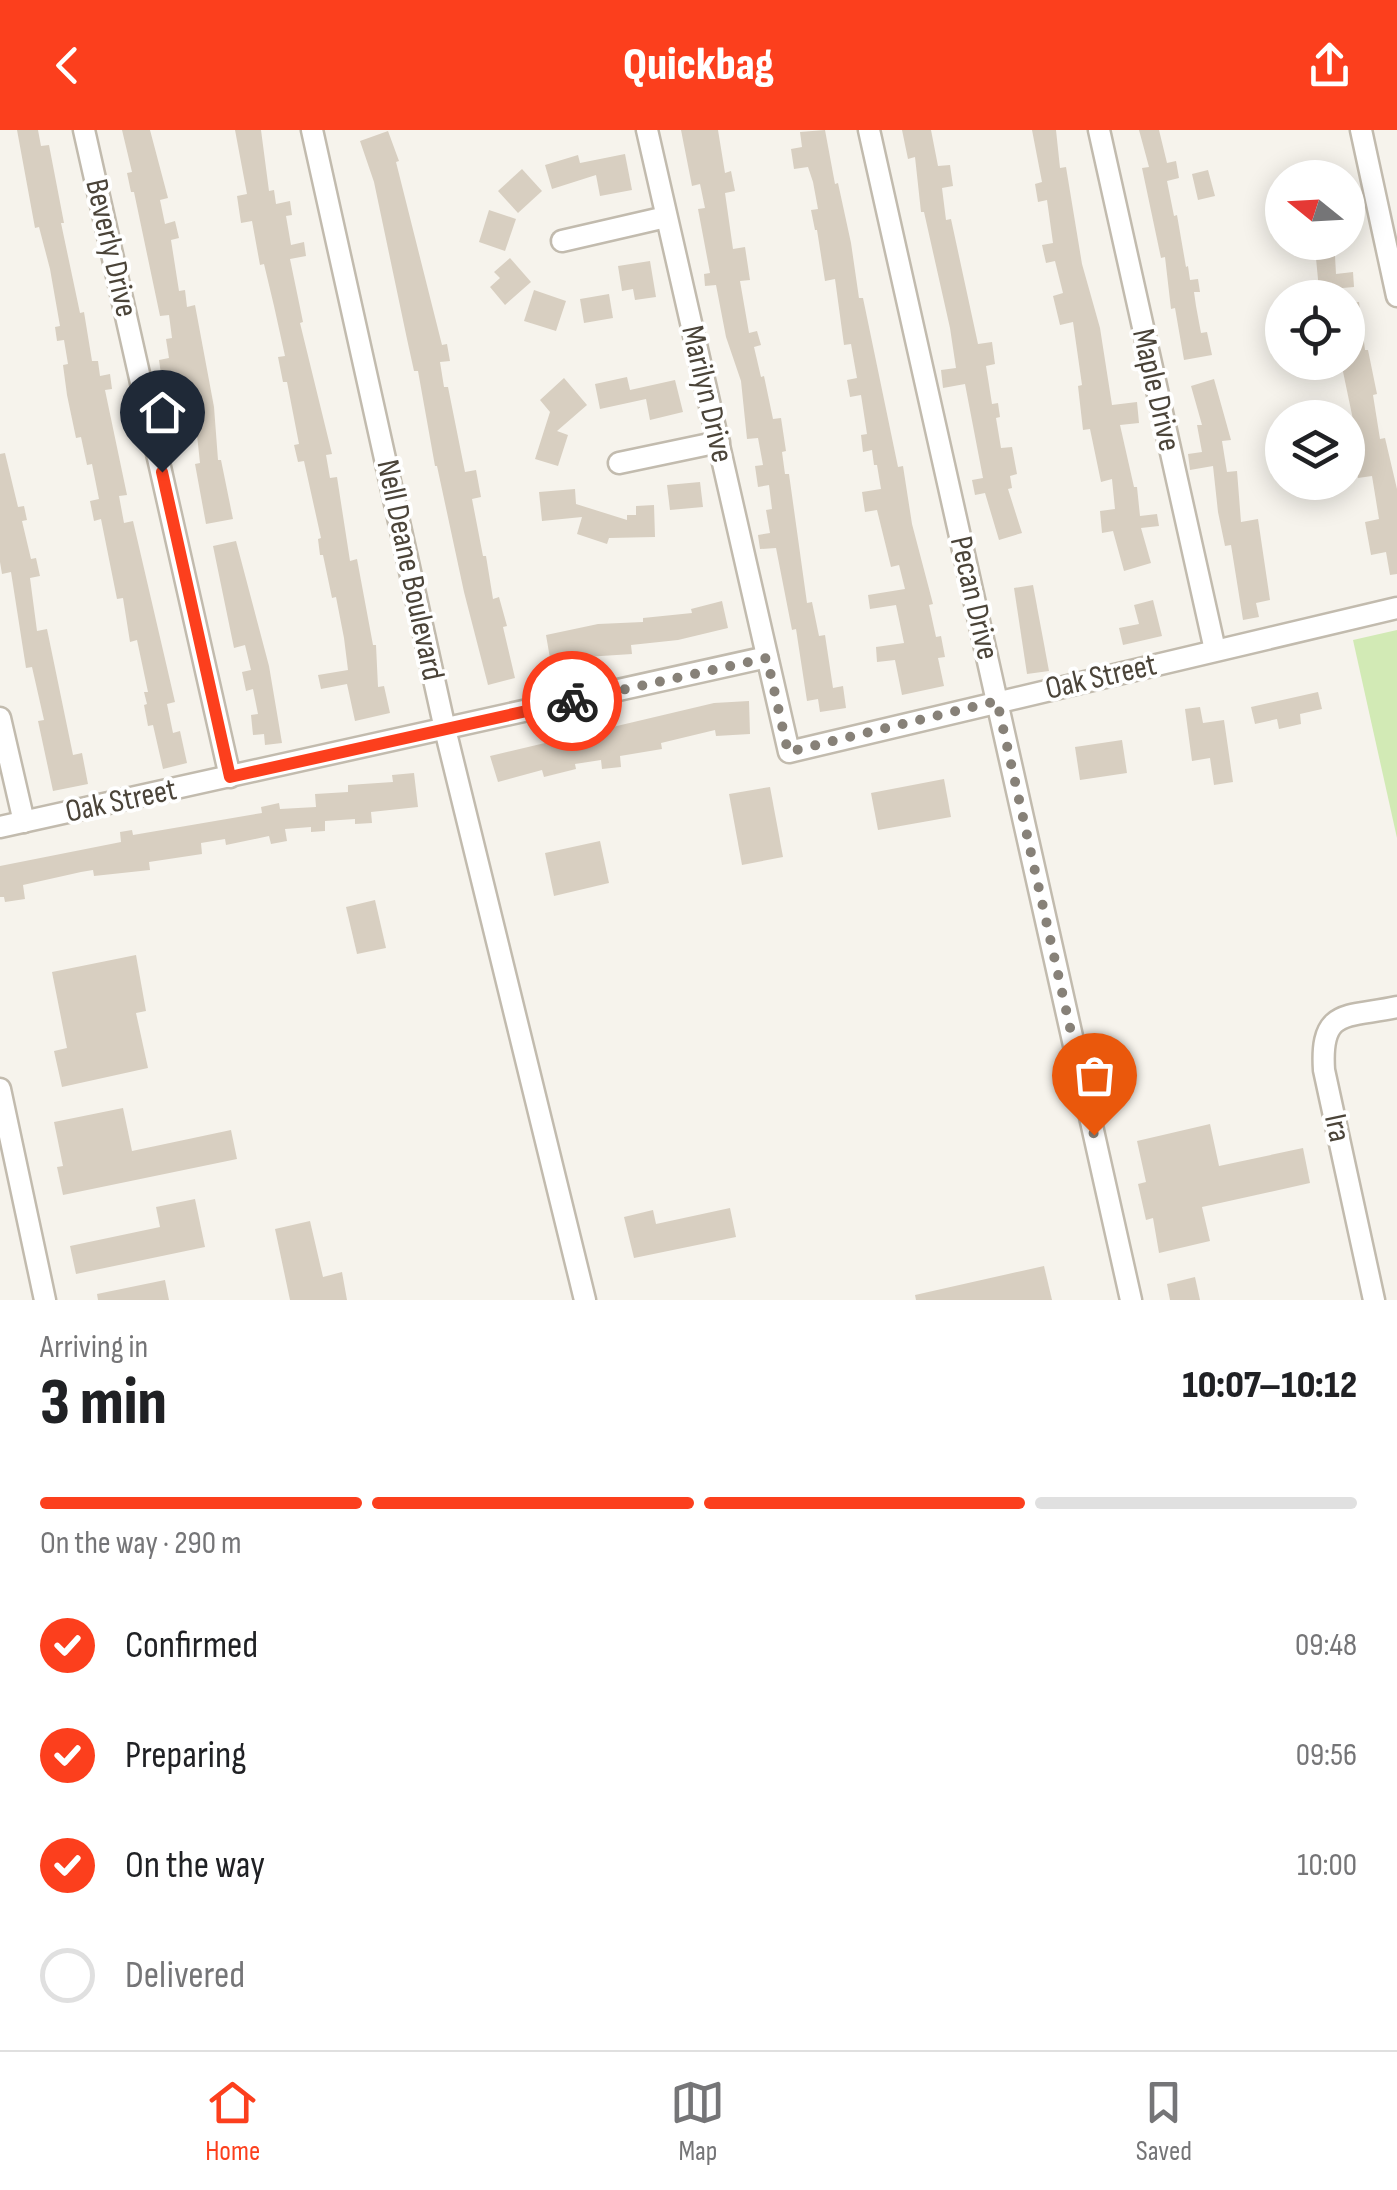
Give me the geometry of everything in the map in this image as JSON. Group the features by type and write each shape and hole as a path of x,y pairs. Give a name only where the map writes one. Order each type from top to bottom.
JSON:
{"street":[{"name":"Beverly Drive","path":"84,130 230,777"},
{"name":"Nell Deane Boulevard","path":"312,130 445,729 584,1300"},
{"name":"Marilyn Drive","path":"647,130 767,658"},
{"name":"Pecan Drive","path":"868,130 1131,1300"},
{"name":"Maple Drive","path":"1099,130 1215,650"},
{"path":"1360,130 1388,210 1397,296"},
{"path":"562,241 666,217"},
{"path":"620,463 719,442"},
{"name":"Oak Street","path":"0,827 767,658 788,752 1397,608"},
{"path":"0,718 24,822"},
{"name":"Ira","path":"1374,1300 1324,1070 1322,1041 1330,1025 1341,1018 1397,1007"},
{"path":"0,1089 45,1300"}],"green space":[{"path":"1397,630 1397,838 1353,640"}],"building":[{"path":"17,130 38,130 41,146 49,145 61,223 92,361 98,361 100,376 110,374 112,389 105,390 127,495 119,496 124,523 133,521 175,702 167,704 173,733 180,731 187,763 163,769 153,725 148,726 144,692 148,692 137,640 130,642 123,598 117,599 101,519 94,521 90,501 99,499 92,464 87,465 81,437 76,438 63,365 68,364 64,340 57,341 55,327 60,326 50,269 39,227 35,228"},
{"path":"122,130 150,130 168,198 160,200 165,224 175,221 179,238 171,240 179,291 185,290 187,307 195,305 214,407 218,460 233,519 206,524 195,464 200,463 197,435 186,437 183,412 166,415 164,403 181,400 176,372 161,374 159,360 169,358 169,315 160,316 127,173 132,172"},
{"path":"235,130 261,130 269,191 274,190 276,204 290,201 292,215 286,216 291,245 304,242 306,256 290,259 303,322 300,323 332,454 326,455 330,478 337,477 350,561 357,559 376,645 378,687 384,686 390,713 355,721 347,684 321,689 318,675 348,670 344,638 336,597 332,598 320,555 321,538 304,461 298,462 294,445 299,444 278,357 285,356 264,264 260,265 252,221 241,223 237,196 247,194"},
{"path":"681,130 718,130 725,173 731,171 735,191 725,193 733,249 745,247 750,280 740,281 749,333 757,331 761,345 754,347 761,377 764,376 773,419 781,418 785,474 789,474 807,603 812,602 819,636 825,635 833,688 843,686 846,708 820,712 818,699 807,701 796,629 792,630 776,548 760,549 758,535 770,533 766,510 772,509 769,485 758,487 755,466 763,465 758,438 747,439 741,381 726,337 716,285 705,286 704,274 710,273 698,209 705,208 700,184 692,186"},
{"path":"825,130 898,467 903,466 912,524 933,604 929,605 936,637 941,636 945,657 938,658 944,686 902,695 895,660 877,662 876,647 904,643 896,605 870,609 868,595 905,589 899,565 891,567 877,510 865,512 862,492 881,489 877,465 872,450 863,452 861,435 867,434 861,395 850,397 847,380 857,378 851,344 844,345 835,279 825,281 811,210 818,209 813,182 808,167 794,169 791,149 802,147 800,132"},
{"path":"902,130 931,130 938,166 950,165 953,186 942,188 946,220 951,219 978,344 992,342 995,364 986,366 992,404 998,403 1001,448 1012,447 1017,474 1010,476 1012,488 1008,489 1022,533 999,540 985,493 975,495 972,480 983,478 965,384 943,388 941,370 956,368 950,328 921,212 915,157 908,159"},
{"path":"1032,130 1056,130 1060,168 1066,167 1112,405 1137,402 1139,423 1120,425 1137,487 1140,516 1157,514 1159,526 1141,528 1151,563 1124,571 1113,531 1102,533 1100,511 1115,509 1112,479 1101,482 1090,429 1083,430 1078,386 1082,385 1073,322 1060,325 1053,296 1063,293 1055,261 1046,263 1042,245 1053,243 1047,200 1038,202 1035,184 1042,182"},
{"path":"1139,130 1159,130 1167,163 1176,161 1179,178 1167,181 1190,280 1198,279 1200,292 1194,292 1196,306 1201,333 1207,332 1212,355 1184,360 1175,308 1171,309 1165,257 1161,258 1142,168 1149,167"},
{"path":"388,131 399,161 396,162 442,345 447,344 450,361 440,362 444,387 448,387 465,472 476,470 481,497 472,499 483,556 493,599 499,597 507,626 503,627 515,678 488,685 435,466 418,371 414,371 374,182 360,141"},
{"path":"625,154 632,190 600,196 596,175 552,189 545,165 578,155 580,163"},
{"path":"522,169 542,191 518,213 498,191"},
{"path":"1208,170 1215,196 1198,200 1192,174"},
{"path":"489,210 516,219 505,251 479,242"},
{"path":"510,258 531,282 505,305 490,287 500,278 494,272"},
{"path":"1316,260 1335,260 1336,274 1353,272 1354,280 1318,280"},
{"path":"650,261 656,297 635,300 633,289 622,291 618,266"},
{"path":"534,290 566,301 556,331 524,321"},
{"path":"609,294 613,318 584,323 580,299"},
{"path":"1368,350 1377,394 1373,395 1380,439 1385,438 1397,489 1397,574 1390,575 1386,552 1371,555 1365,522 1379,519 1372,476 1365,477 1365,400 1349,400 1345,380 1365,380"},
{"path":"627,377 630,390 675,380 683,412 650,420 646,399 600,409 595,384"},
{"path":"564,378 587,405 557,431 568,435 558,466 535,459 550,412 540,400"},
{"path":"1214,379 1231,440 1222,441 1227,472 1237,471 1241,522 1258,519 1270,600 1256,603 1259,617 1243,620 1231,545 1225,546 1218,512 1213,466 1190,470 1188,454 1202,452 1197,425 1202,425 1191,386"},
{"path":"5,453 18,507 24,506 27,520 22,521 31,559 36,558 40,576 30,578 37,631 47,629 73,755 82,753 88,784 53,791 38,721 44,720 32,667 26,668 11,572 2,574 0,562 0,454"},
{"path":"700,482 703,507 670,510 667,485"},
{"path":"575,489 576,504 627,520 627,515 636,515 636,506 654,505 655,537 609,538 607,544 577,534 582,517 542,521 539,492"},
{"path":"236,541 269,666 282,743 265,745 264,734 253,735 251,715 258,714 253,689 246,691 242,672 251,670 245,645 234,648 213,546"},
{"path":"1033,585 1049,671 1027,674 1014,588"},
{"path":"1153,600 1162,636 1123,645 1119,628 1139,624 1134,605"},
{"path":"722,601 728,628 678,640 631,645 632,654 586,657 587,664 552,670 546,635 598,624 643,622 643,618 692,613 691,609"},
{"path":"1318,692 1322,709 1300,714 1301,724 1279,729 1277,719 1255,724 1251,707"},
{"path":"749,701 750,734 716,736 715,730 661,743 662,749 620,756 621,767 602,769 601,760 575,764 576,769 544,777 542,770 498,782 490,756 714,703"},
{"path":"1200,707 1203,723 1224,720 1233,782 1214,785 1210,758 1192,761 1185,709"},
{"path":"1122,740 1127,773 1080,780 1075,747"},
{"path":"414,773 418,807 371,812 372,823 355,824 355,819 325,821 325,831 311,832 311,827 285,829 287,841 271,844 269,836 226,845 225,839 201,843 202,854 149,862 150,870 94,876 93,870 81,872 23,885 25,899 5,902 0,897 0,866 121,842 120,832 132,830 133,835 262,813 261,807 279,803 280,809 316,807 315,794 348,792 348,785 393,782 392,775"},
{"path":"944,779 951,817 878,830 871,793"},
{"path":"770,787 783,857 742,865 729,794"},
{"path":"600,841 609,883 554,896 545,853"},
{"path":"375,900 386,948 357,954 346,907"},
{"path":"136,955 146,1011 136,1013 148,1068 62,1087 54,1051 67,1048 52,972"},
{"path":"123,1108 132,1151 231,1130 237,1159 63,1195 57,1167 63,1166 54,1122"},
{"path":"1210,1124 1219,1166 1303,1148 1310,1183 1202,1207 1210,1241 1159,1253 1153,1218 1146,1220 1138,1184 1146,1182 1137,1141"},
{"path":"195,1199 205,1247 76,1274 70,1246 160,1227 156,1207"},
{"path":"730,1208 736,1237 634,1258 624,1217 653,1210 656,1224"},
{"path":"310,1221 323,1277 342,1272 347,1300 290,1300 275,1229"},
{"path":"1044,1266 1052,1300 916,1300 915,1295"},
{"path":"1195,1277 1200,1300 1170,1300 1167,1284"},
{"path":"165,1280 169,1300 98,1300 97,1294"}],"way so far":[{"path":"572,701 767,658 788,752 997,701 1094,1135"}],"route":[{"path":"162,472 230,777 572,701"}]}
